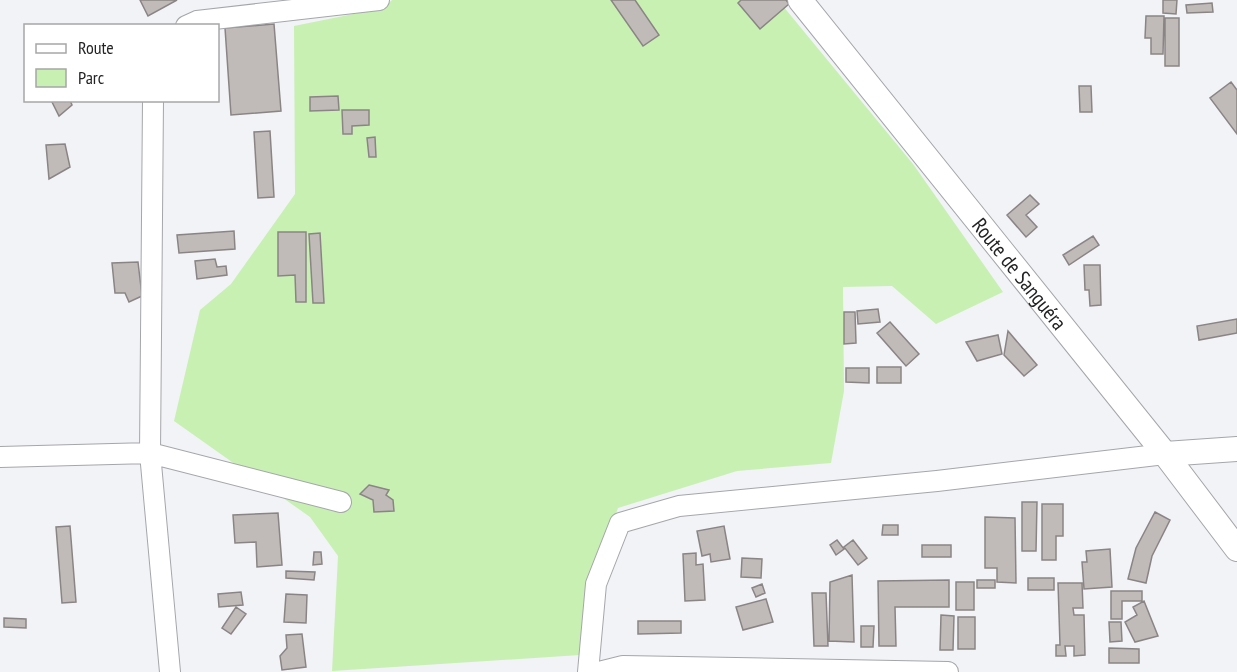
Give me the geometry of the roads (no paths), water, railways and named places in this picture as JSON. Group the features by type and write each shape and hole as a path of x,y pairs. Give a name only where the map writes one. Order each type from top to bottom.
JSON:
{"street":[{"path":"190,24 197,21 379,0"},
{"name":"Route de Sanguéra","path":"800,0 1166,454 1237,549"},
{"path":"153,102 150,453 170,672"},
{"path":"588,672 596,584 620,523 678,506 937,482 1166,454 1237,449"},
{"path":"0,457 150,453 341,502"},
{"path":"599,672 623,666 948,672"}]}
